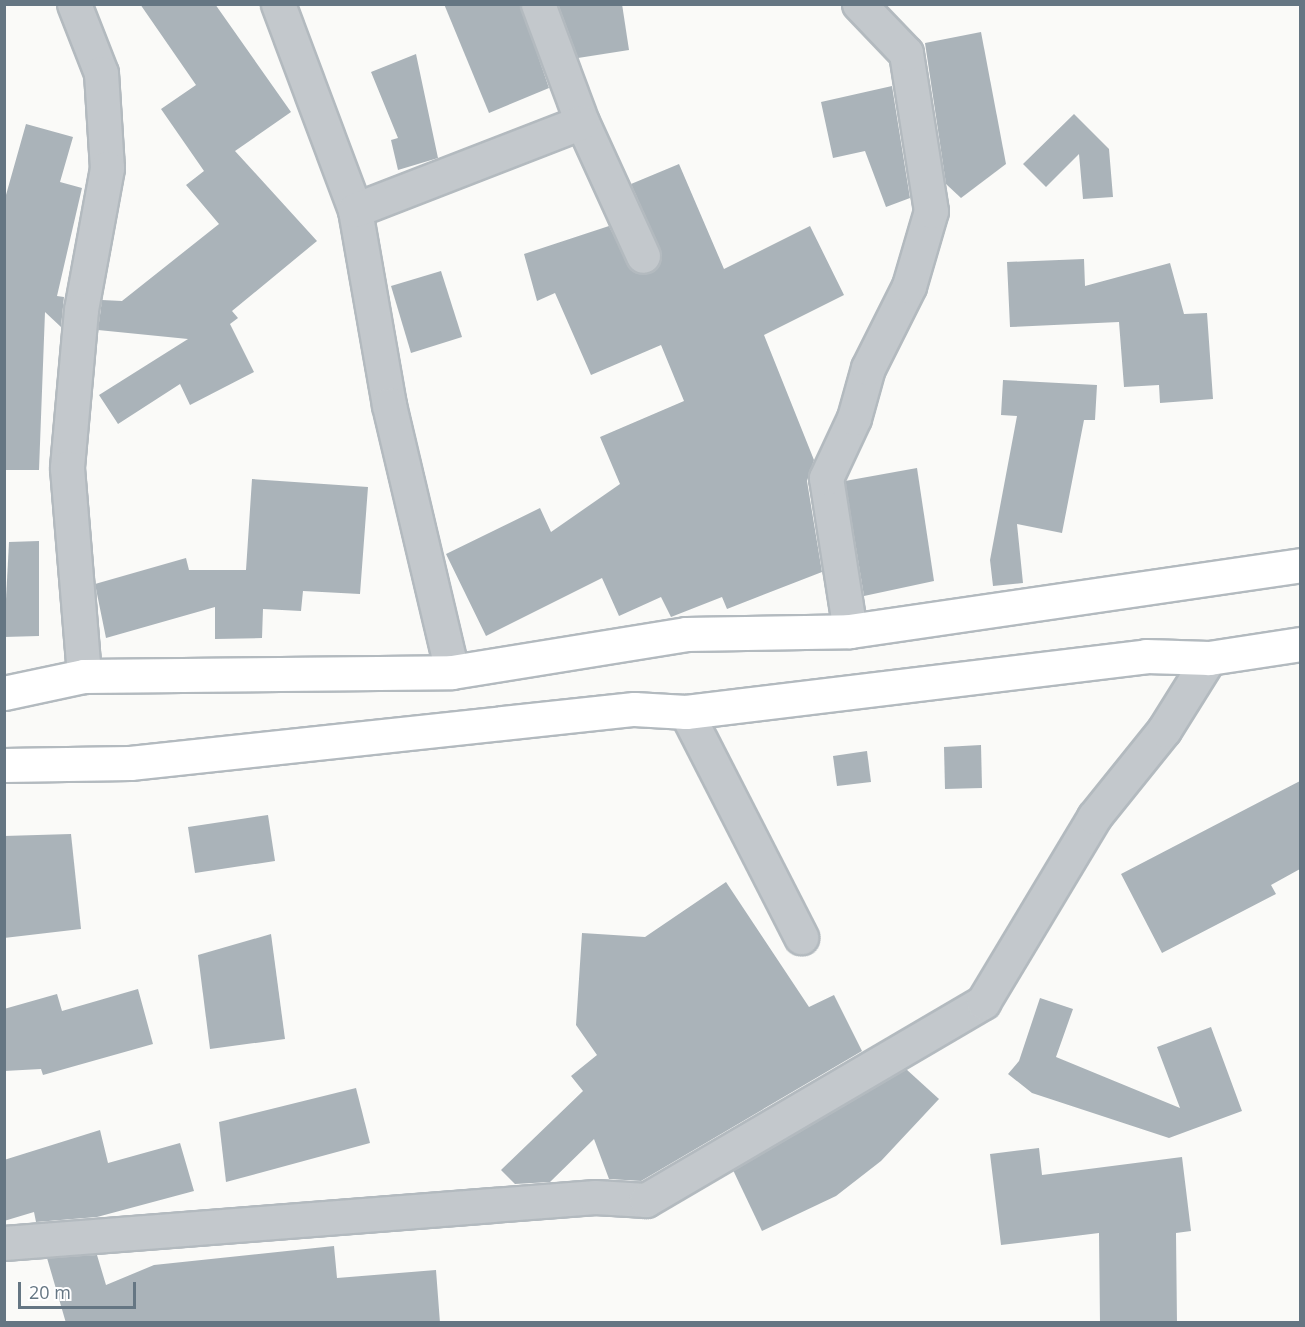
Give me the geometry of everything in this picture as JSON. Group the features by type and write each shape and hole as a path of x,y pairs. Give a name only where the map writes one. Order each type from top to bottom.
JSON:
{"main road":[{"path":"4,693 84,676 452,672 686,634 850,631 1300,565"},
{"path":"4,765 130,763 634,709 686,712 1146,656 1209,658 1300,644"}],"street":[{"path":"74,4 101,73 107,168 81,310 67,468 84,676"},
{"path":"278,4 355,210 389,405 452,672"},
{"path":"538,4 582,122 643,256"},
{"path":"850,631 826,478 854,418 868,368 909,286 931,211 906,53 859,4"},
{"path":"355,210 582,122"},
{"path":"4,1243 595,1197 646,1200 983,1002 1094,817 1164,730 1209,658"},
{"path":"686,712 801,937"}],"building":[{"path":"140,4 215,4 291,112 235,151 317,241 232,311 238,318 230,324 254,372 190,405 180,384 118,424 99,395 188,339 98,330 102,300 122,301 219,224 186,185 204,171 161,109 196,85"},
{"path":"444,4 520,4 549,88 489,113"},
{"path":"558,4 622,4 629,50 578,58"},
{"path":"981,32 1006,164 961,198 946,184 925,43"},
{"path":"416,54 438,158 398,170 391,140 398,138 371,72"},
{"path":"892,86 910,198 886,207 865,151 833,158 821,102"},
{"path":"1074,114 1109,149 1113,197 1083,199 1079,154 1046,187 1023,164"},
{"path":"26,124 73,137 60,182 82,188 57,296 64,297 61,327 45,312 39,470 4,470 4,202"},
{"path":"679,164 724,269 810,226 844,295 764,335 814,460 807,481 822,572 727,609 722,597 671,617 661,597 619,616 602,578 486,636 446,554 540,508 551,532 620,484 600,437 684,401 661,345 591,375 555,293 537,301 524,254 609,226 632,271 651,273 662,258 660,249 631,184"},
{"path":"1084,259 1085,286 1170,263 1184,314 1207,313 1213,399 1160,403 1159,385 1124,387 1119,322 1010,327 1007,262"},
{"path":"441,271 462,337 411,353 391,286"},
{"path":"1003,380 1097,385 1095,420 1084,420 1062,533 1017,524 1023,583 993,586 990,560 1017,416 1001,415"},
{"path":"917,468 934,581 864,596 845,481"},
{"path":"252,479 368,487 360,594 303,591 301,611 263,609 262,638 215,639 215,607 106,638 95,584 186,558 189,570 246,570"},
{"path":"39,541 39,636 4,637 9,542"},
{"path":"981,745 982,788 945,789 944,747"},
{"path":"867,751 871,782 837,786 833,756"},
{"path":"1300,781 1300,869 1271,885 1276,894 1162,953 1121,874"},
{"path":"268,815 275,861 195,873 188,827"},
{"path":"71,834 81,929 4,938 4,836"},
{"path":"726,882 809,1007 834,995 862,1051 641,1181 609,1179 594,1139 550,1182 515,1184 501,1170 583,1091 571,1076 597,1055 576,1025 582,933 645,937"},
{"path":"271,934 285,1039 210,1049 198,955"},
{"path":"138,989 153,1044 43,1075 41,1069 4,1071 4,1009 57,994 62,1011"},
{"path":"1040,998 1073,1009 1056,1057 1180,1108 1157,1047 1211,1027 1242,1111 1169,1138 1032,1093 1008,1074 1019,1061"},
{"path":"906,1069 939,1099 881,1161 836,1196 762,1231 733,1170"},
{"path":"356,1088 370,1143 226,1182 219,1122"},
{"path":"100,1130 108,1163 180,1143 194,1191 97,1217 36,1222 34,1212 4,1221 4,1160"},
{"path":"1039,1148 1042,1175 1182,1157 1191,1231 1176,1233 1177,1323 1100,1323 1099,1233 1001,1245 990,1154"},
{"path":"334,1246 337,1278 436,1270 440,1323 66,1323 47,1258 97,1255 106,1285 154,1265"}]}
